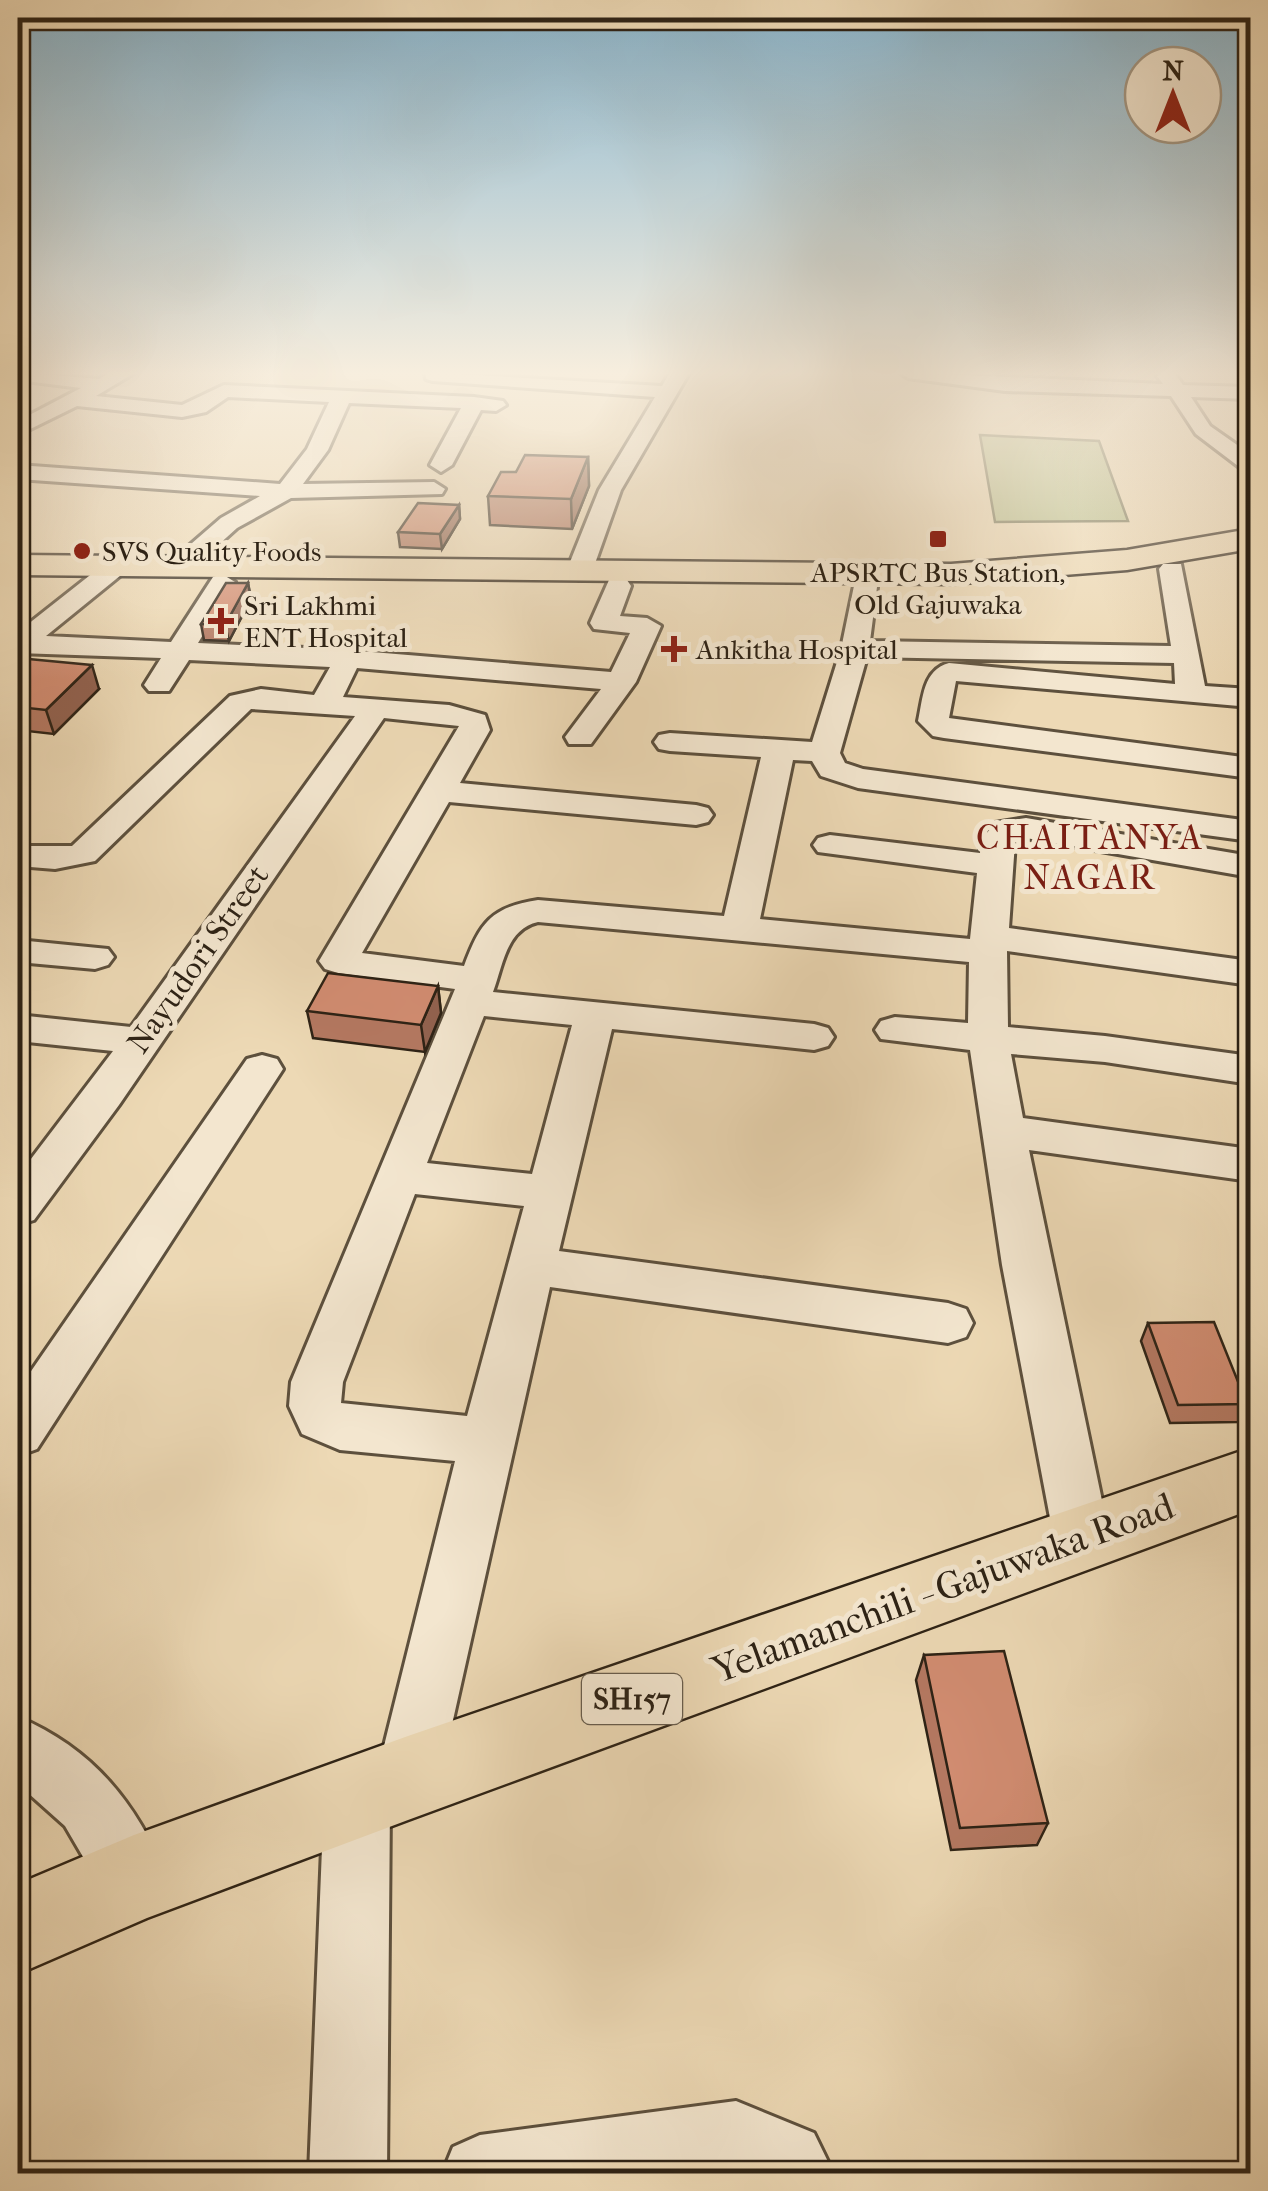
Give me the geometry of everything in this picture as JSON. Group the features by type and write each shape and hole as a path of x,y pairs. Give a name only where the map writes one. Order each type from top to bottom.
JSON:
{"main road":[{"path":"18,580 178,568 792,575 997,572 1127,560 1250,539"},
{"path":"18,565 222,582 864,587 1048,582 1250,556"},
{"name":"Yelamanchili - Gajuwaka Road","path":"18,1929 134,1879 383,1788 1250,1479"}],"street":[{"path":"50,474 286,491 434,489"},
{"path":"178,568 230,523 286,491 299,474"},
{"path":"580,572 618,474"},
{"path":"1172,569 1191,694"},
{"path":"19,644 109,574"},
{"path":"159,684 183,651 222,582"},
{"path":"580,737 621,682 647,626 604,623 618,586"},
{"path":"864,587 855,649 824,753 832,769 858,778 1250,831"},
{"path":"19,644 348,659 621,682"},
{"path":"855,649 1187,655"},
{"path":"324,705 348,659"},
{"path":"1250,698 949,672 940,680 933,721 944,729 1250,768"},
{"path":"1121,752 1137,689"},
{"path":"18,856 55,859 90,849 241,702 261,698 449,714 474,722 475,730 338,961 595,1015 814,1037"},
{"name":"Nayudori Street","path":"25,1188 141,1041 375,709"},
{"path":"670,742 824,753"},
{"path":"740,928 779,749"},
{"path":"438,791 696,816"},
{"path":"1082,1539 988,1038 994,865 1001,834 1015,828 1250,866"},
{"path":"830,844 994,865"},
{"path":"488,1441 340,1427 321,1418 316,1406 317,1382 504,920 514,914 538,911 989,945 1250,973"},
{"path":"18,952 95,957"},
{"path":"348,2174 383,1788 488,1441 595,1015"},
{"path":"18,1028 141,1041"},
{"path":"895,1030 1250,1070"},
{"path":"18,1433 262,1069"},
{"path":"1003,1131 1250,1164"},
{"path":"400,1176 549,1192"},
{"path":"532,1266 948,1323"},
{"path":"18,1749 42,1761 80,1790 109,1828 134,1879"},
{"path":"480,2174 736,2139 787,2160 796,2174"}],"green space":[{"path":"987,474 1111,474 1128,521 995,522"}],"building":[{"path":"500,474 581,474 571,499 488,496"},
{"path":"418,503 459,505 440,534 398,532"},
{"path":"226,583 248,583 225,625 201,624"},
{"path":"18,658 92,665 46,710 18,707"},
{"path":"328,973 438,986 421,1025 307,1011"},
{"path":"1214,1322 1247,1404 1178,1405 1148,1323"},
{"path":"1004,1651 1048,1823 960,1828 924,1655"}],"place":[{"name":"APSRTC Bus Station, Old Gajuwaka","path":"938,539"},
{"name":"SVS Quality Foods","path":"82,551"},
{"name":"Sri Lakhmi ENT Hospital","path":"221,621"},
{"name":"Ankitha Hospital","path":"674,649"}],"district":[{"name":"CHAITANYA NAGAR","path":"1090,857"}]}
